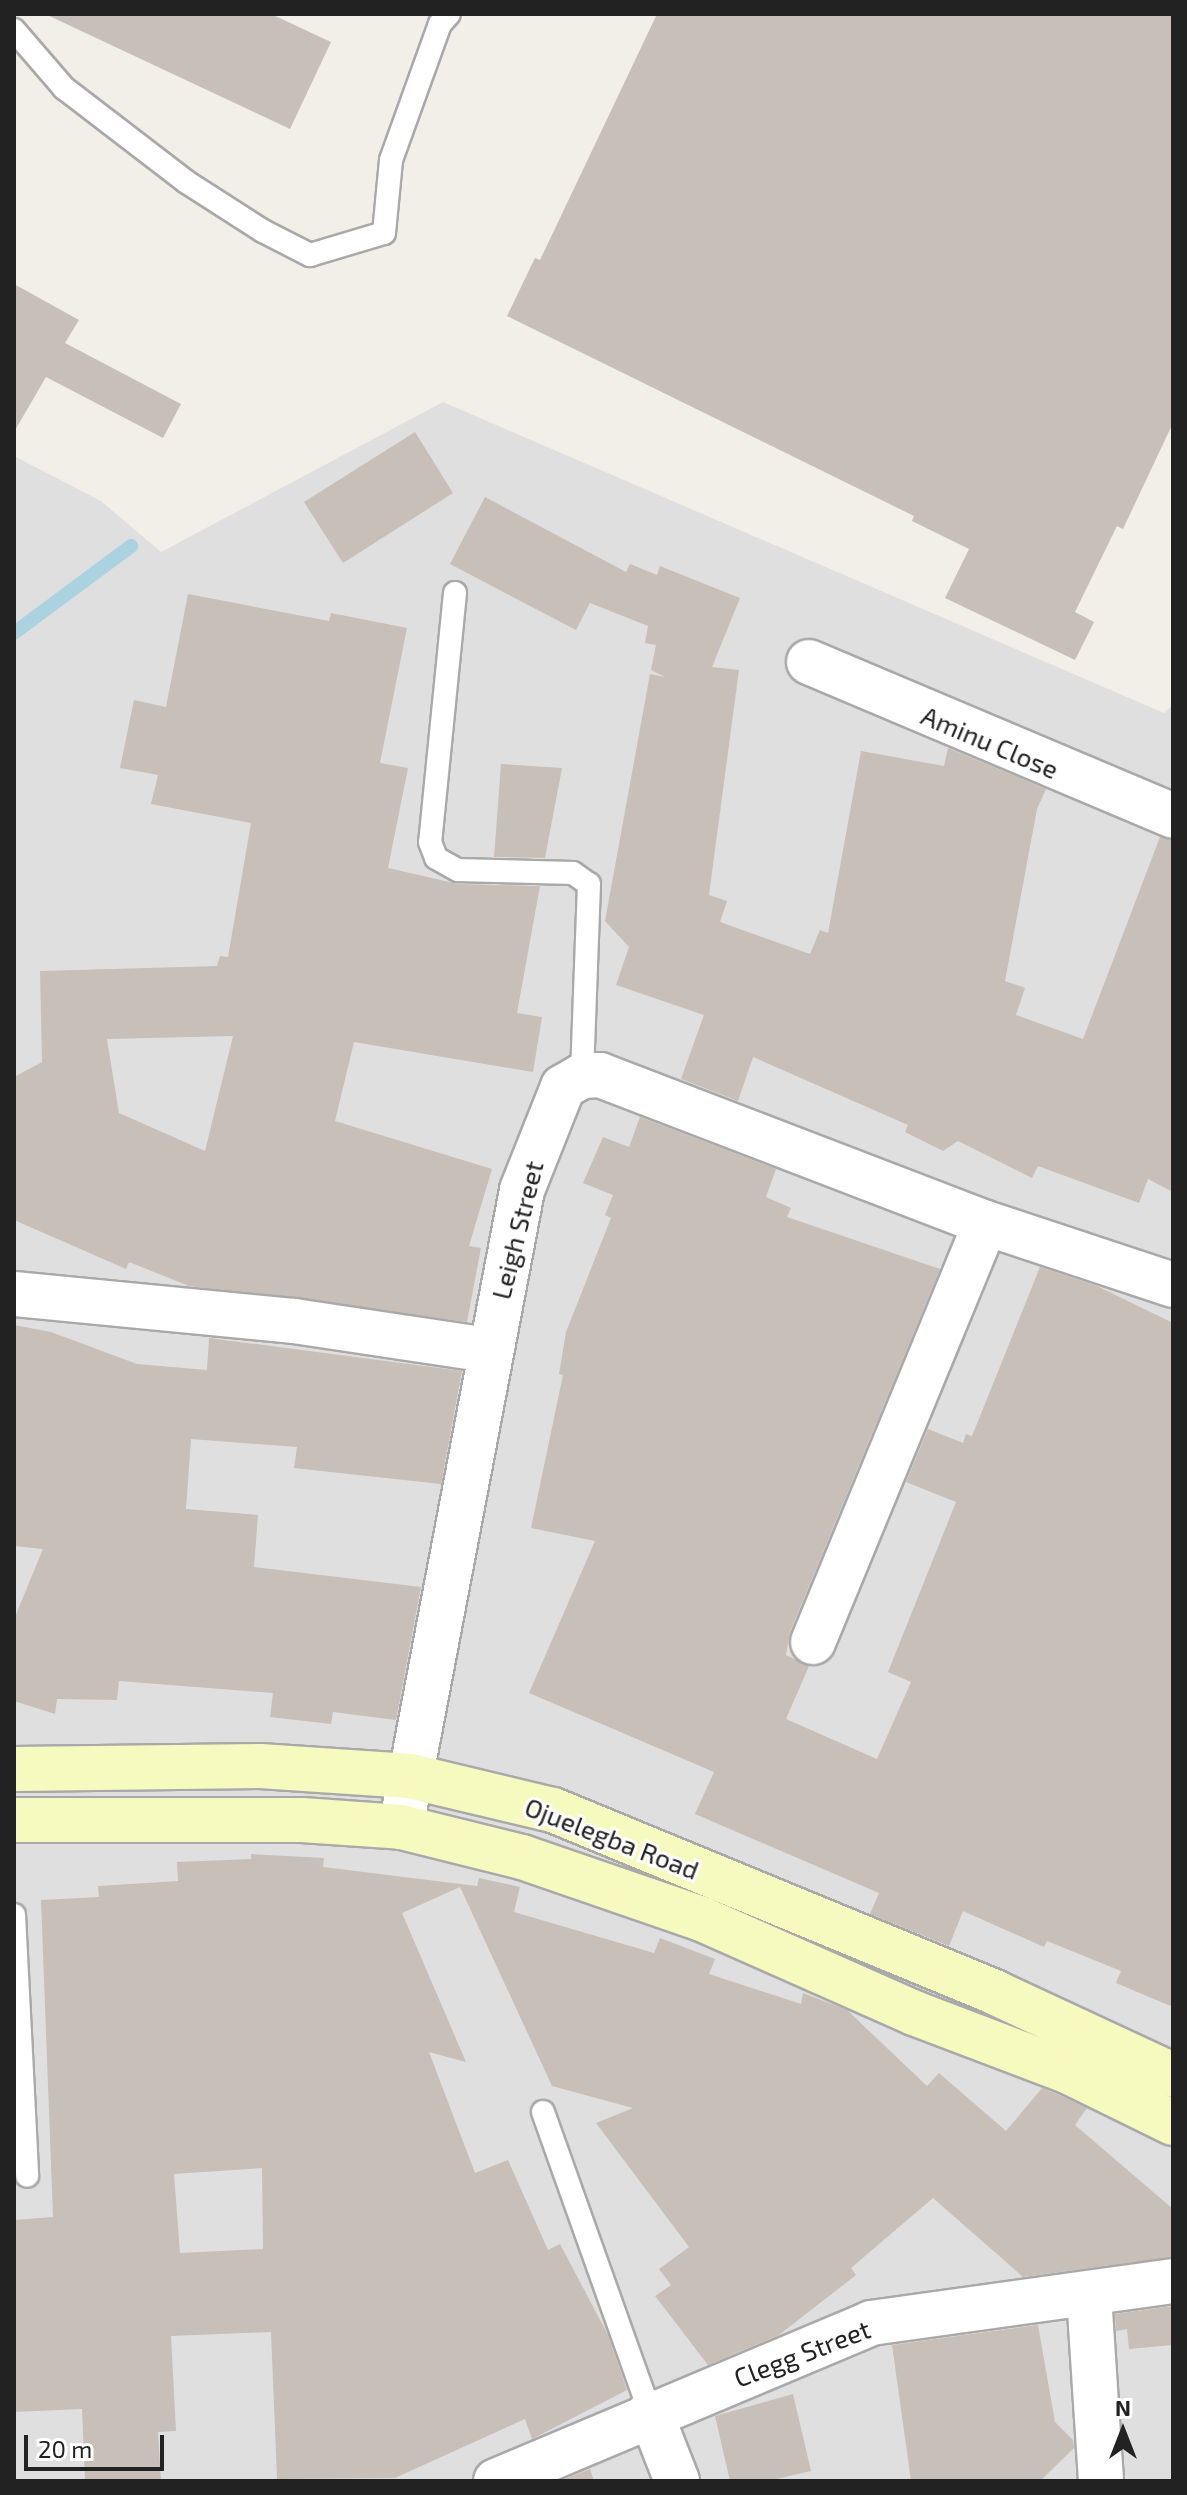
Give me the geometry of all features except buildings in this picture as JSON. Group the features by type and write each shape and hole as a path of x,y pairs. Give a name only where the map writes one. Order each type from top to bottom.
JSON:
{"main road":[{"name":"Ojuelegba Road","path":"14,1769 260,1766 410,1776 553,1810 996,1993 1173,2075"},
{"name":"Ojuelegba Road","path":"14,1820 302,1820 401,1827 522,1857 702,1919 914,2013 1069,2072 1173,2123"}],"street":[{"name":"Aminu Close","path":"809,662 1173,816"},
{"path":"582,1076 600,1075 664,1097 986,1223 1173,1285"},
{"name":"Leigh Street","path":"401,1827 488,1350 522,1190 563,1087 582,1076"},
{"path":"813,1642 986,1223"},
{"path":"14,1294 294,1321 488,1350"},
{"name":"Clegg Street","path":"496,2481 650,2412 871,2323 1173,2281"},
{"path":"1089,2295 1101,2481"},
{"path":"650,2412 677,2481"}],"lane":[{"path":"14,30 64,88 185,181 263,231 310,255 384,233 391,160 440,24 449,14"},
{"path":"455,593 430,842 436,858 458,870 573,873 589,884 582,1076"},
{"path":"14,1915 27,2176"},
{"path":"543,2112 650,2412"}],"shaded area":[{"path":"443,402 1164,713 1173,705 1173,2481 14,2481 14,456 101,501 161,552"}],"waterway":[{"path":"14,633 131,546"}]}
